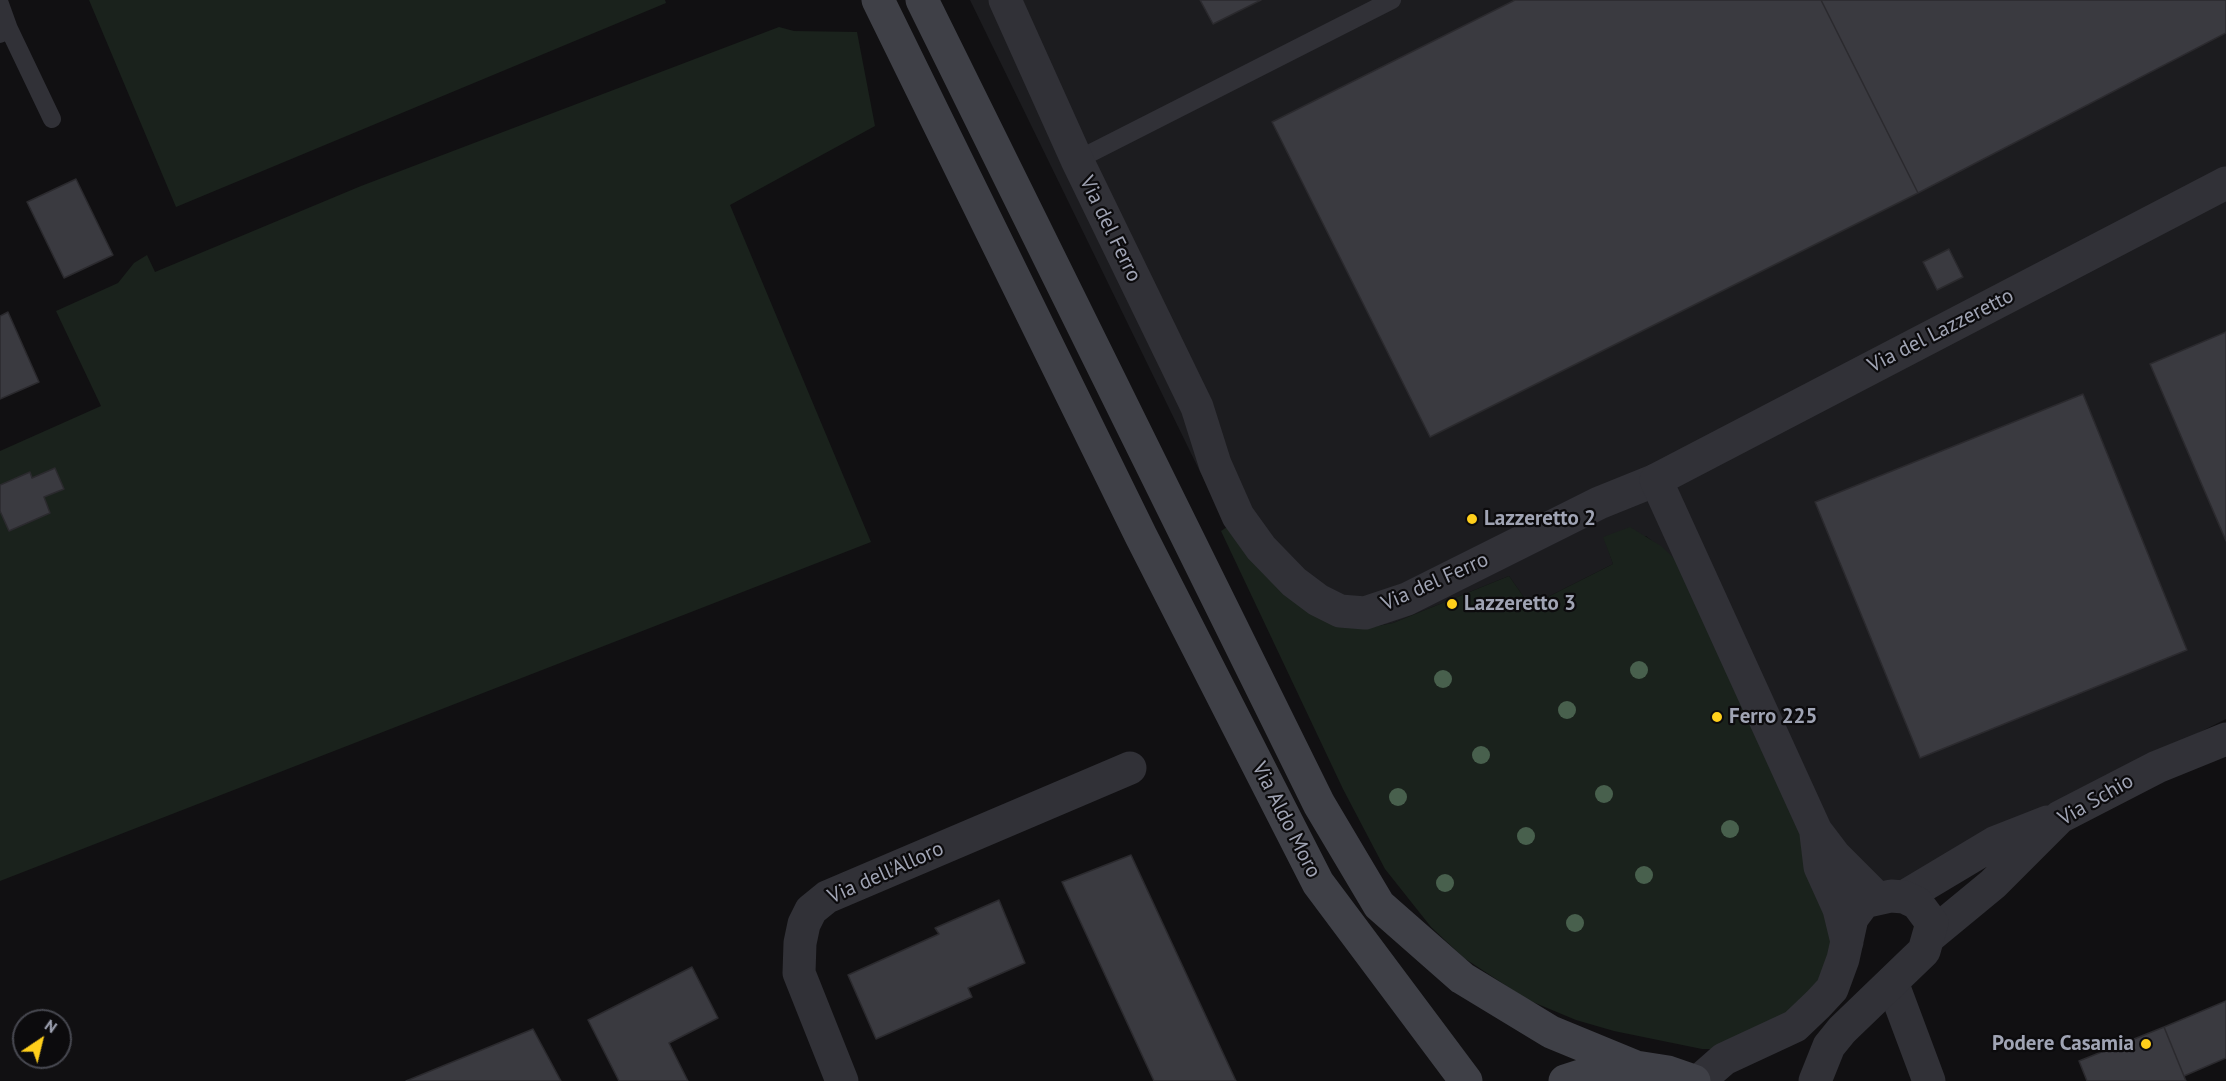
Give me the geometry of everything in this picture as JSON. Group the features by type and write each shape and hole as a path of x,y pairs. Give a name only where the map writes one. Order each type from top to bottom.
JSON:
{"main road":[{"name":"Via Aldo Moro","path":"878,0 1141,536 1318,883 1466,1081"},
{"name":"Via Aldo Moro","path":"922,0 1319,804 1379,905 1462,978 1551,1032 1636,1067"},
{"name":"Via Aldo Moro","path":"1565,1081 1599,1070 1636,1067 1668,1071 1697,1081"}],"street":[{"name":"Via del Ferro","path":"1005,0 1077,160 1197,407 1215,464 1238,516 1261,548 1294,582 1318,600 1340,611 1365,613 1407,599 1599,503 1656,480"},
{"name":"Via del Lazzeretto","path":"1656,480 2226,183"},
{"path":"1656,480 1816,831 1835,856 1890,897 1917,903 1932,923 1930,936"},
{"name":"Via Schio","path":"1815,1081 1829,1046 1924,951 1930,936 1993,884 2060,817 2157,767 2226,739"},
{"name":"Via dell'Alloro","path":"842,1081 799,974 800,943 804,924 811,910 827,897 1130,768"},
{"path":"1697,1081 1724,1059 1795,1026 1832,989 1852,918 1864,902 1890,897 1996,842 2060,817"},
{"path":"1816,831 1820,867 1839,909 1847,942"},
{"path":"1892,981 1929,1081"}],"lane":[{"path":"1077,160 1392,0"},
{"path":"0,4 4,32 52,119"}],"shaded area":[{"path":"89,0 665,0 666,3 176,207"},
{"path":"970,0 2226,0 2226,719 1831,918 1680,564 1646,536 1604,537 1613,564 1530,606 1509,576 1393,623 1367,628 1227,527"},
{"path":"779,27 794,31 857,32 875,126 730,205 871,542 0,881 0,451 101,406 56,311 118,283 134,263 147,255 155,272 361,186"},
{"path":"1227,527 1367,628 1393,623 1509,576 1530,606 1613,564 1603,537 1630,527 1661,546 1680,564 1798,829 1836,935 1818,985 1792,1011 1712,1049 1702,1049 1614,1031 1576,1020 1528,1000 1464,958 1431,927 1385,869 1343,789 1221,531"}],"building":[{"path":"1200,0 1261,0 1213,24"},
{"path":"1515,0 1821,0 1918,193 1430,437 1272,122"},
{"path":"1821,0 2226,0 2226,33 1918,193"},
{"path":"76,179 113,255 64,278 27,202"},
{"path":"1949,249 1963,277 1937,290 1923,262"},
{"path":"8,312 39,382 0,399 0,316"},
{"path":"2226,332 2226,541 2150,364"},
{"path":"2083,394 2187,650 1920,758 1815,502"},
{"path":"55,468 64,489 44,497 50,513 9,531 0,511 0,485 30,472 32,478"},
{"path":"1131,855 1236,1081 1154,1081 1062,882"},
{"path":"999,900 1025,963 968,988 972,997 876,1039 848,975 939,934 935,928"},
{"path":"692,967 718,1018 669,1043 688,1081 619,1081 588,1020"},
{"path":"2226,1001 2226,1058 2184,1076 2164,1027"},
{"name":"Podere Casamia","path":"2164,1027 2186,1081 2087,1081 2079,1061"},
{"path":"533,1029 561,1081 406,1081"}],"place":[{"name":"Lazzeretto 2","path":"1472,519"},
{"name":"Lazzeretto 3","path":"1452,604"},
{"name":"Ferro 225","path":"1717,717"},
{"name":"Podere Casamia","path":"2146,1044"}]}
